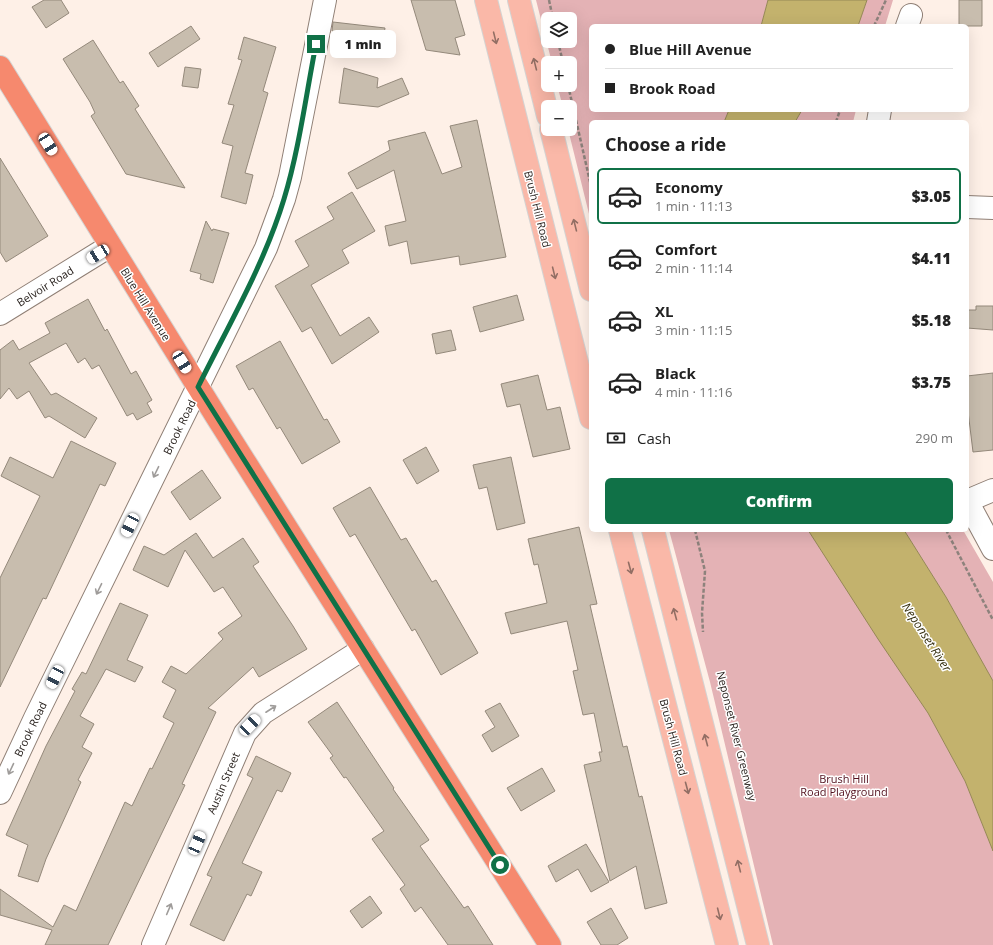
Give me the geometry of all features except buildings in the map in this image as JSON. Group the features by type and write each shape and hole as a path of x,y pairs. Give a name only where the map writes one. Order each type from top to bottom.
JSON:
{"highway":[{"name":"Blue Hill Avenue","path":"0,67 198,387 550,945"}],"main road":[{"name":"Brush Hill Road","path":"486,0 585,367 589,401"},
{"path":"519,0 544,100"},
{"path":"553,136 589,282"},
{"name":"Brush Hill Road","path":"621,532 727,945"},
{"path":"654,532 758,945"}],"street":[{"name":"Brook Road","path":"0,793 28,731 266,248 284,199 325,0"},
{"path":"969,207 993,208"},
{"name":"Belvoir Road","path":"0,314 110,246"},
{"path":"969,500 993,490"},
{"path":"969,505 993,549"},
{"name":"Austin Street","path":"153,945 245,733 263,713 363,649"}],"path":[{"path":"549,0 552,12"},
{"path":"875,24 886,0"},
{"path":"570,92 589,177"},
{"path":"696,532 705,570 702,612 703,634"},
{"path":"947,532 993,620"}],"green space":[{"path":"536,0 768,0 762,24 589,24 589,112 728,112 725,120 589,120 589,214 570,136 577,136 577,100 561,100 559,92 577,92 577,56 550,56 548,48 577,48 577,12 541,12 541,20"},
{"path":"867,0 893,0 886,24 859,24"},
{"path":"801,112 856,112 854,120 796,120"},
{"name":"Brush Hill Road Playground","path":"670,532 809,532 928,713 965,781 993,851 993,945 773,945 710,682"},
{"path":"905,532 964,532 993,582 993,681 946,597"}],"water":[{"path":"768,0 867,0 859,24 762,24"},
{"path":"728,112 801,112 796,120 725,120"},
{"name":"Neponset River","path":"809,532 905,532 946,597 993,681 993,851 965,781 928,713 878,639"}],"route":[{"path":"316,44 290,177 276,224 261,260 198,387 500,865"}]}
